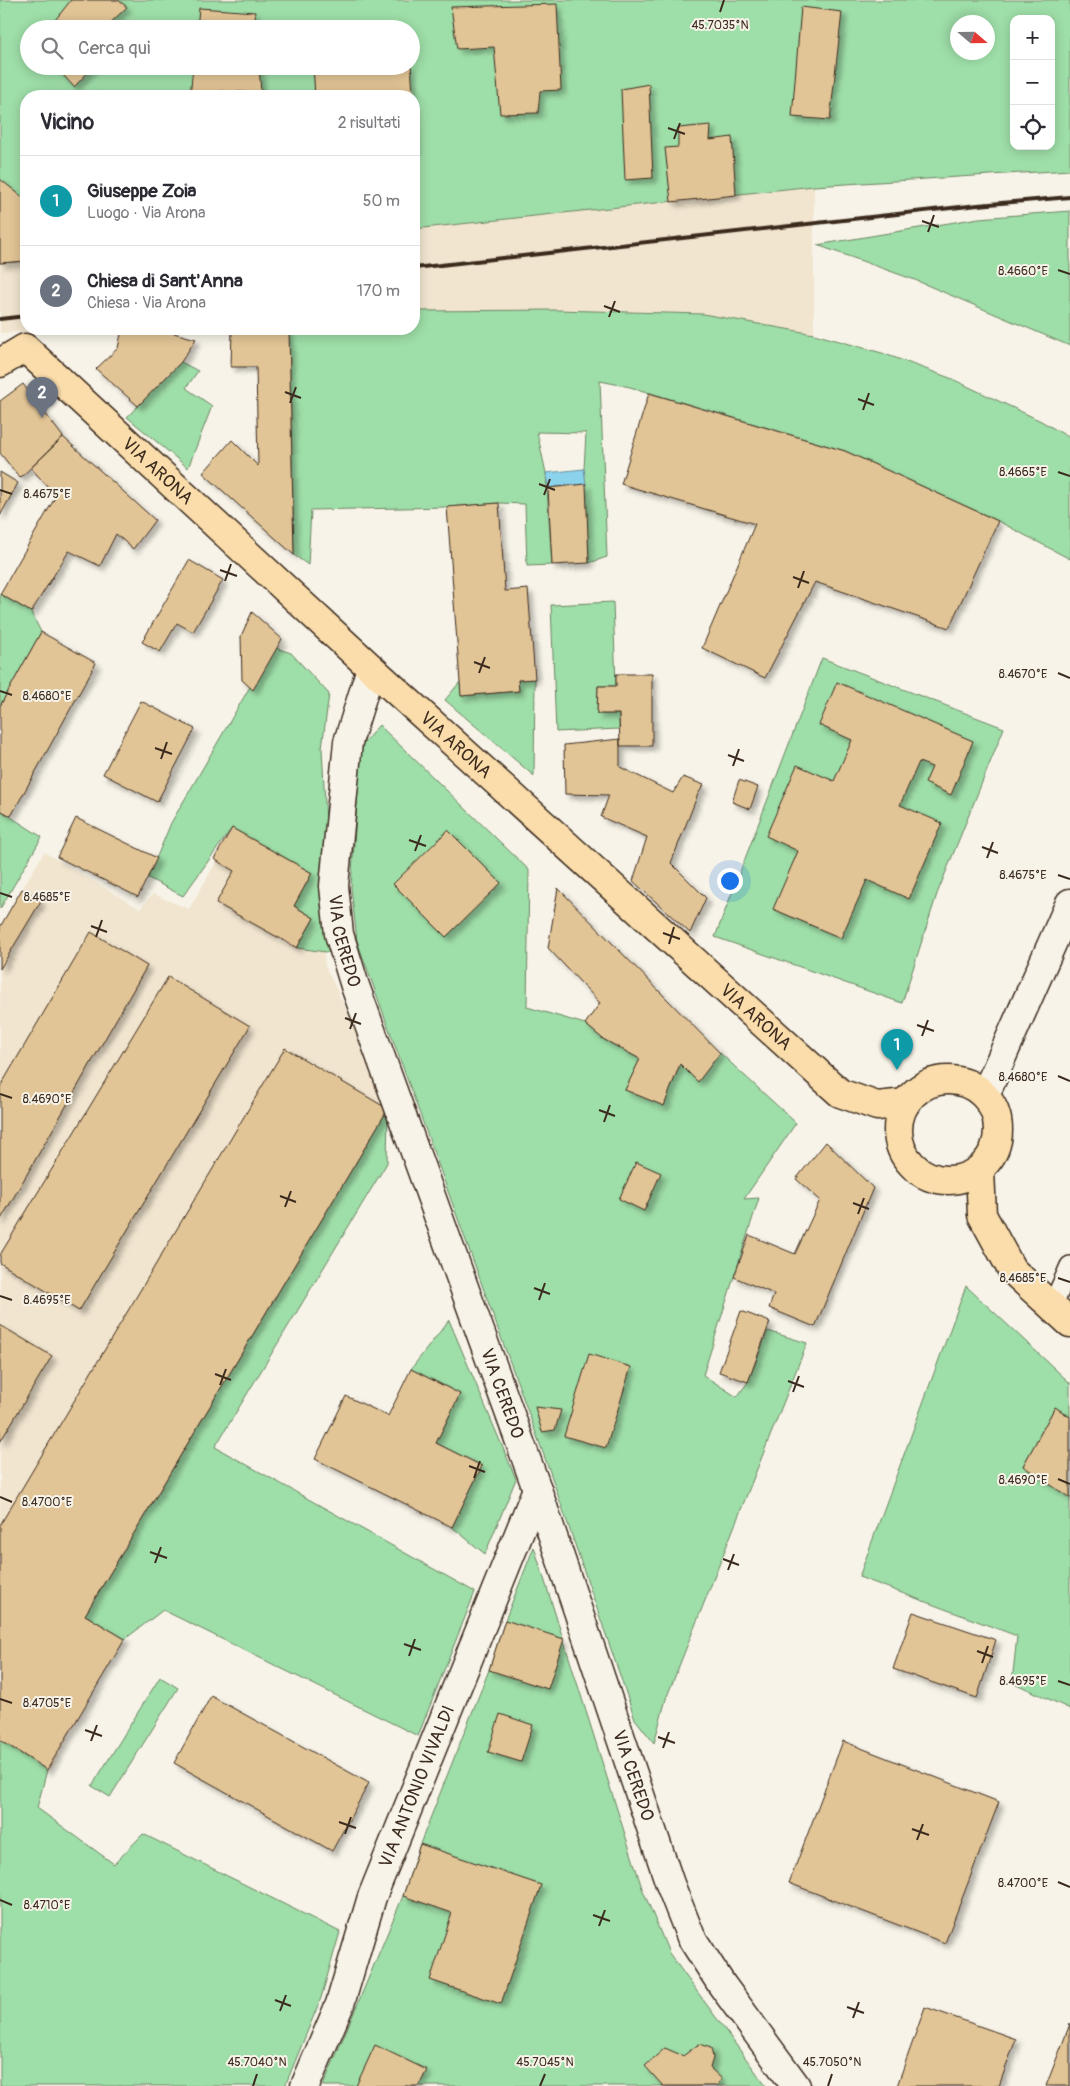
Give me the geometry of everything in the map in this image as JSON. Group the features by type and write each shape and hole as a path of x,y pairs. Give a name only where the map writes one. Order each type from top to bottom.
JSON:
{"main road":[{"name":"VIA ARONA","path":"0,364 25,348 371,668 840,1093 877,1106 906,1103"},
{"path":"944,1079 959,1080 974,1086 985,1095 994,1107 998,1120 999,1134 996,1148 980,1170 966,1178 950,1181 935,1179 921,1172 909,1162 901,1148 898,1133 899,1117 906,1103 916,1091 929,1083 944,1079"},
{"path":"980,1170 982,1216 993,1237 1012,1270 1061,1315"}],"street":[{"name":"VIA CEREDO","path":"371,668 348,742 334,886 339,934 355,986 537,1489 670,1884 691,1937 722,1985 796,2086"},
{"path":"985,1095 1070,903"},
{"name":"VIA ANTONIO VIVALDI","path":"305,2086 340,2004 372,1897 537,1489"}],"lane":[{"path":"1061,1315 1070,1266"}],"shaded area":[{"path":"814,186 814,334 703,314 556,310 420,311 420,228"},
{"path":"20,261 20,332 0,333 0,263"},
{"path":"238,825 317,865 325,966 392,1102 91,1613 125,1631 51,1770 0,1740 0,927 44,852 140,909 153,894 189,909"}],"green space":[{"path":"0,0 1070,0 1070,170 814,186 420,228 420,90 20,90 20,261 0,263"},
{"path":"1070,211 1070,346 915,280 817,245 979,218"},
{"path":"556,310 703,314 814,334 882,353 950,378 1041,421 1070,438 1070,559 998,521 845,451 630,387 600,381 607,557 589,563 584,469 586,433 537,432 546,473 552,565 527,566 525,504 499,503 447,507 311,510 308,565 294,555 289,335 420,335 420,311"},
{"path":"181,362 198,371 186,388 212,406 188,468 127,417"},
{"path":"0,594 31,612 41,632 0,706"},
{"path":"613,602 616,686 598,686 597,714 619,714 619,729 556,732 551,605"},
{"path":"273,647 291,653 329,694 322,748 333,953 297,948 314,918 294,906 312,873 232,828 183,896 148,878 171,823"},
{"path":"822,658 1004,728 937,894 902,1003 715,937"},
{"path":"535,679 534,776 445,700 460,682 461,696 519,691 518,680"},
{"path":"379,725 529,870 527,1007 585,1024 603,1039 640,1059 625,1090 664,1105 680,1064 698,1081 720,1053 796,1123 744,1199 759,1198 703,1375 737,1397 748,1382 768,1331 807,1343 666,1699 654,1743 635,1719 550,1472 357,941 351,887 361,746"},
{"path":"0,810 42,837 0,909"},
{"path":"388,1109 387,1163 215,1447 475,1592 418,1736 163,1610 125,1639 85,1615"},
{"path":"966,1286 1070,1383 1070,1417 1055,1407 1023,1466 1070,1489 1070,1709 1012,1682 1017,1636 859,1577"},
{"path":"449,1320 516,1479 485,1554 452,1527 482,1466 436,1443 460,1394 411,1369"},
{"path":"534,1547 642,1888 669,1953 766,2086 323,2086 403,1896 420,1844 489,1670 505,1620"},
{"path":"160,1677 178,1688 110,1797 92,1786"},
{"path":"0,1740 47,1770 37,1808 114,1864 143,1834 340,1932 321,1998 285,2086 0,2086"}],"water":[{"path":"584,469 586,484 548,488 546,473"}],"building":[{"path":"71,0 118,0 127,7 113,20 55,20"},
{"path":"557,4 561,90 540,91 538,113 500,114 494,47 457,49 451,7"},
{"path":"801,7 842,12 830,120 792,117"},
{"path":"199,8 255,12 255,20 198,20"},
{"path":"63,75 85,75 74,87"},
{"path":"192,75 260,75 261,90 191,90"},
{"path":"314,75 412,75 413,90 315,90"},
{"path":"649,84 653,178 625,180 621,89"},
{"path":"711,125 710,140 732,137 736,195 671,202 665,148 678,147 678,128"},
{"path":"0,179 20,195 20,261 0,263"},
{"path":"121,335 181,335 196,339 181,362 138,406 96,369 118,348"},
{"path":"232,335 289,335 294,555 203,473 232,440 258,466 256,367 231,367"},
{"path":"23,384 63,437 20,478 0,453 0,401"},
{"path":"649,393 845,451 998,521 949,628 815,582 765,678 702,648 755,524 621,484"},
{"path":"63,437 155,520 133,549 116,534 100,566 69,551 31,612 0,594 56,496 31,468"},
{"path":"0,472 18,483 0,516"},
{"path":"586,484 589,563 552,565 548,488"},
{"path":"499,503 505,591 528,589 535,679 518,680 519,691 461,696 447,507"},
{"path":"189,560 223,580 193,632 177,623 160,652 142,642"},
{"path":"252,612 282,639 253,690 242,680 241,636"},
{"path":"41,632 96,663 11,816 0,810 0,706"},
{"path":"616,674 652,674 652,746 620,746 619,714 597,714 598,686 616,686"},
{"path":"837,682 973,741 951,795 925,783 932,767 919,762 900,805 942,823 909,899 867,880 841,938 773,909 798,851 766,836 797,765 834,781 852,740 819,725"},
{"path":"141,701 195,729 157,802 103,774"},
{"path":"620,739 620,767 673,793 683,777 704,785 698,794 671,863 706,898 690,933 633,881 647,837 601,817 609,795 565,794 564,745"},
{"path":"739,780 758,787 750,809 732,802"},
{"path":"76,818 157,858 138,897 57,857"},
{"path":"232,828 312,873 294,906 314,918 297,948 216,903 234,871 214,859"},
{"path":"448,830 501,883 446,937 393,884"},
{"path":"558,888 720,1053 698,1082 680,1064 664,1106 625,1090 640,1059 603,1039 585,1024 600,1003 548,948"},
{"path":"22,889 41,901 0,969 0,927"},
{"path":"91,932 147,966 0,1221 0,1087"},
{"path":"168,977 250,1026 79,1311 0,1263 0,1255"},
{"path":"285,1048 388,1109 85,1615 125,1639 47,1770 0,1740 0,1525"},
{"path":"826,1142 873,1188 815,1327 769,1308 774,1294 734,1277 749,1235 795,1254 820,1200 796,1179"},
{"path":"636,1162 661,1173 644,1211 619,1199"},
{"path":"741,1311 770,1322 748,1382 719,1372"},
{"path":"0,1325 52,1356 0,1442"},
{"path":"589,1354 631,1367 606,1448 564,1436"},
{"path":"411,1369 460,1394 436,1443 482,1466 452,1527 315,1459 346,1396 388,1416"},
{"path":"535,1407 561,1410 555,1430 542,1432"},
{"path":"1055,1407 1070,1417 1070,1498 1023,1466"},
{"path":"913,1612 996,1640 977,1698 893,1669"},
{"path":"505,1620 564,1639 548,1689 489,1670"},
{"path":"211,1696 369,1783 332,1851 174,1763"},
{"path":"500,1714 533,1725 521,1762 488,1752"},
{"path":"843,1741 999,1802 945,1943 789,1883"},
{"path":"420,1844 541,1885 501,2004 430,1980 452,1913 403,1896"},
{"path":"925,2007 1016,2039 999,2086 897,2086"},
{"path":"1070,2024 1070,2086 1046,2086"},
{"path":"699,2044 711,2048 713,2058 710,2068 722,2079 717,2086 663,2086 645,2066 665,2048 683,2056"},
{"path":"375,2045 427,2070 419,2086 356,2086"}],"railway":[{"path":"420,267 978,205 1070,197"},
{"path":"0,319 20,317"}],"place":[{"name":"Chiesa di Sant'Anna","path":"42,418"},
{"name":"Giuseppe Zoia","path":"897,1070"}]}
